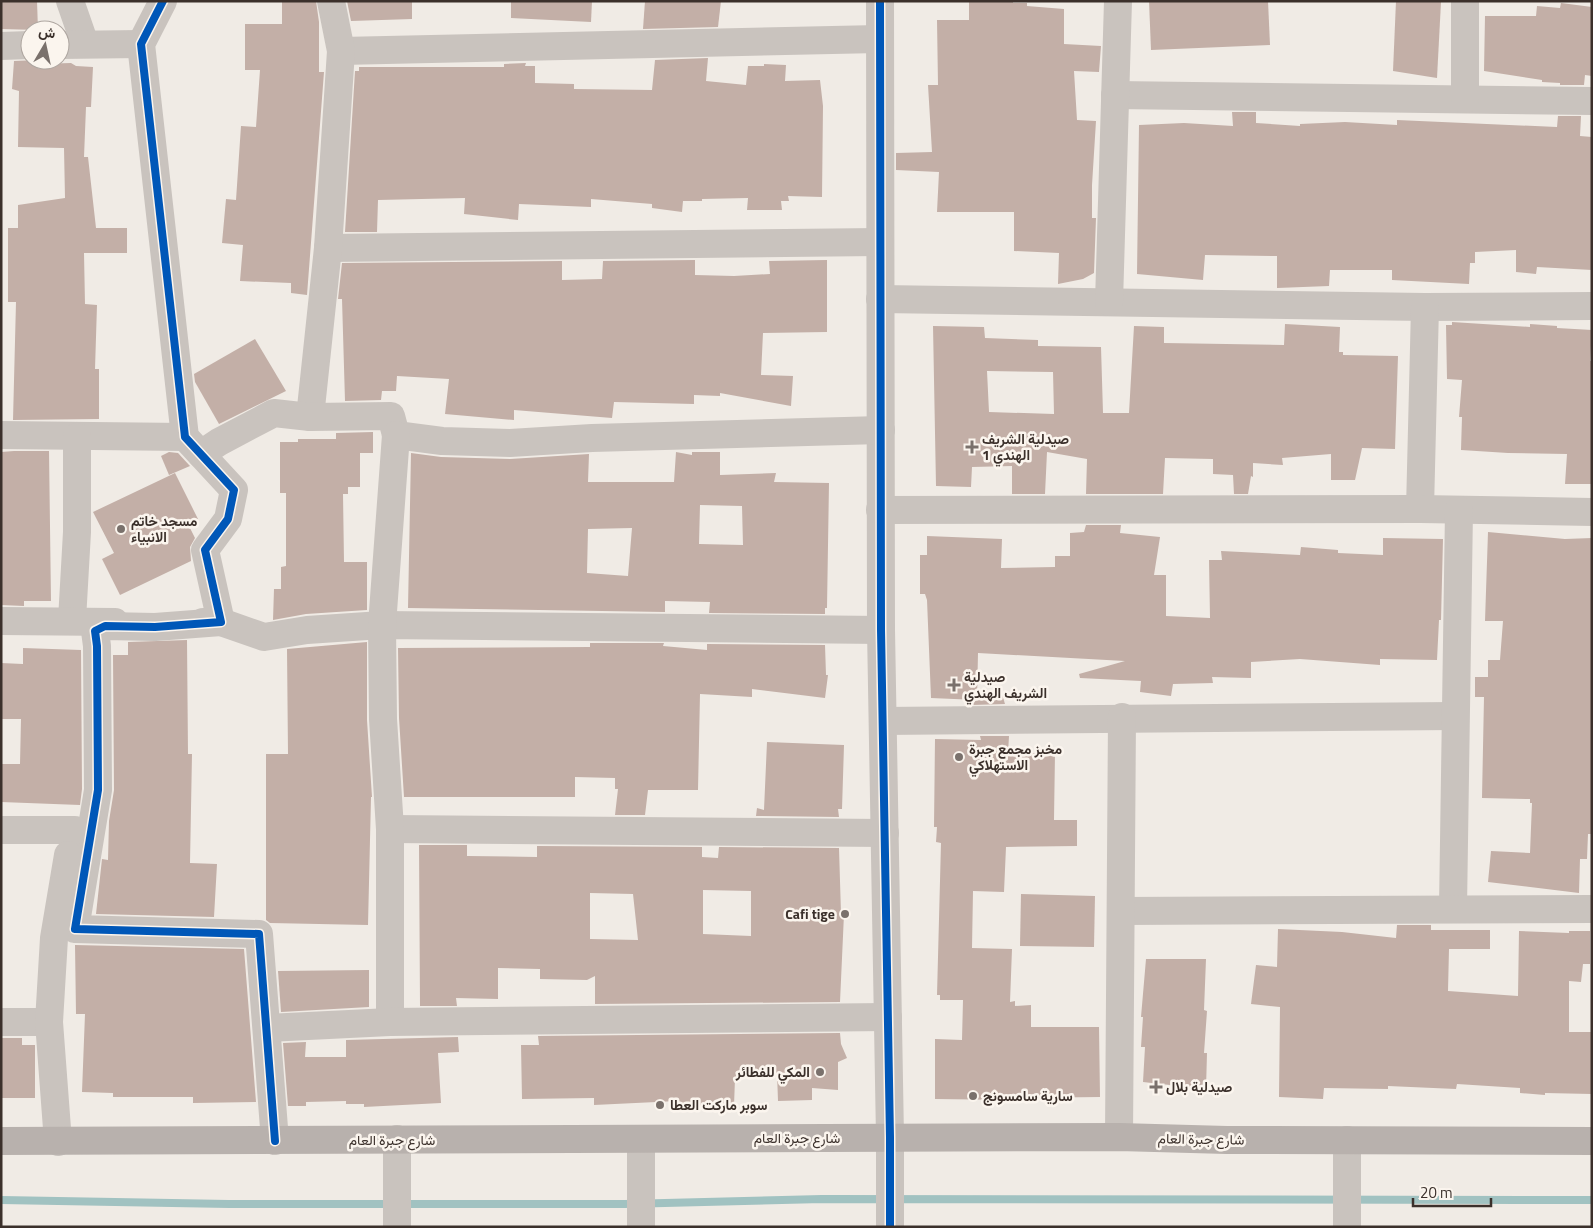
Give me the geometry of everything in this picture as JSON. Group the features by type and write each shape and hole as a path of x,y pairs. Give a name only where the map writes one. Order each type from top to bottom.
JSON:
{"main road":[{"name":"شارع جبرة العام","path":"1,1141 890,1137 1592,1141"}],"street":[{"path":"70,1 73,44 141,44"},
{"path":"164,1 141,44 193,446 234,490 228,518 205,550 221,622"},
{"path":"310,416 328,248 341,51 331,1"},
{"path":"880,1 880,510 890,1227"},
{"path":"1109,302 1118,1"},
{"path":"1465,1 1465,99"},
{"path":"341,51 879,39"},
{"path":"1,46 20,46"},
{"path":"1116,94 1592,101"},
{"path":"328,248 879,242"},
{"path":"880,299 1425,307 1592,306"},
{"path":"1420,509 1425,307"},
{"path":"1,434 77,437 193,446 219,442 274,413 310,416 391,416 396,435 382,625 383,719 390,829 390,1022"},
{"path":"396,435 442,441 510,443 602,438 881,430"},
{"path":"58,1142 49,1022 54,938 67,859 75,830 92,786 80,621 77,532 77,437"},
{"path":"880,510 1420,509 1592,512"},
{"path":"1453,908 1459,510"},
{"path":"1,621 221,622 264,637 307,630 382,625 881,630"},
{"path":"221,622 155,627 105,626 95,630 97,646 92,786 75,929 259,934"},
{"path":"883,721 1122,717 1456,716"},
{"path":"1119,1137 1122,717"},
{"path":"390,829 884,833"},
{"path":"1,830 75,830"},
{"path":"1122,911 1453,908 1592,909"},
{"path":"54,938 75,932 259,934"},
{"path":"259,934 275,1140"},
{"path":"267,1028 390,1022 888,1017"},
{"path":"1,1022 49,1022"},
{"path":"397,1139 398,1227"},
{"path":"641,1139 641,1227"},
{"path":"1347,1140 1347,1227"}],"building":[{"path":"1,1 37,1 38,20 20,20 20,30 1,29"},
{"path":"282,1 316,1 319,22 319,72 324,72 307,295 291,293 291,283 240,281 243,245 222,243 226,199 236,200 241,126 256,127 260,70 245,70 245,24 282,24"},
{"path":"347,1 412,1 412,19 351,21"},
{"path":"511,1 592,1 591,22 511,18"},
{"path":"645,1 721,1 718,27 643,29"},
{"path":"969,1 1013,1 1013,3 1027,3 1027,6 1064,9 1064,44 1101,46 1099,72 1074,71 1077,120 1096,121 1092,185 1092,218 1096,218 1094,273 1083,279 1058,284 1059,253 1014,251 1014,212 937,212 939,172 896,170 896,153 932,152 928,85 938,85 937,20 969,20"},
{"path":"1149,1 1268,1 1270,45 1151,50"},
{"path":"1396,1 1441,2 1437,78 1393,71"},
{"path":"1561,3 1592,7 1592,76 1585,75 1584,85 1560,85 1560,83 1542,82 1542,80 1484,71 1485,16 1536,16 1537,6 1560,8"},
{"path":"708,58 706,81 746,85 748,66 764,66 764,64 786,65 785,81 820,80 823,106 822,197 788,196 789,201 781,201 782,210 747,210 748,198 683,201 682,212 652,208 652,204 591,199 591,207 519,204 518,220 464,214 465,198 378,200 377,232 345,232 355,71 359,71 359,67 504,67 504,64 526,63 525,66 535,66 535,83 574,84 574,89 652,90 655,60"},
{"path":"14,61 20,61 20,70 70,70 70,63 76,66 93,67 91,107 86,107 84,157 88,157 96,228 127,228 127,253 84,253 85,304 97,305 95,369 99,369 99,419 13,420 16,302 8,302 8,228 18,228 18,205 65,198 64,148 18,147 19,91 12,89"},
{"path":"1232,112 1256,112 1256,123 1300,126 1300,124 1345,122 1397,125 1397,120 1557,127 1558,116 1581,116 1580,136 1592,137 1592,270 1537,267 1536,274 1516,272 1516,250 1475,252 1475,263 1470,263 1469,284 1392,280 1392,270 1330,270 1329,286 1277,288 1277,256 1205,255 1203,280 1137,274 1139,125 1184,123 1233,126"},
{"path":"695,260 695,275 734,276 770,274 769,261 827,260 827,332 763,333 761,375 793,376 791,406 720,393 720,396 694,395 694,404 614,402 612,418 514,410 514,420 445,414 449,379 397,376 396,391 382,391 381,400 345,401 342,299 338,299 342,263 562,261 562,280 602,279 603,261"},
{"path":"1452,322 1530,327 1530,324 1592,330 1590,361 1592,361 1592,484 1565,484 1567,454 1461,450 1462,417 1459,417 1462,380 1447,379 1446,325 1452,325"},
{"path":"1285,324 1340,327 1339,352 1343,352 1343,355 1398,356 1395,449 1362,448 1355,480 1331,480 1331,454 1282,458 1283,465 1253,463 1253,477 1251,476 1248,494 1234,494 1233,475 1213,474 1213,459 1165,458 1163,494 1086,494 1087,459 1047,452 1045,494 1012,494 1012,466 972,467 971,487 936,486 933,326 984,327 985,338 1038,340 1038,346 1101,347 1103,413 1129,413 1134,326 1164,327 1164,343 1284,345","holes":["987,371 1053,372 1054,414 989,412"]},
{"path":"255,339 286,391 219,424 195,382 194,374"},
{"path":"373,432 373,453 360,453 360,487 348,487 348,494 343,494 344,562 367,562 367,610 306,614 273,620 274,589 281,589 281,567 286,566 286,493 280,493 280,442 298,442 298,439 336,439 336,433"},
{"path":"49,451 51,601 24,601 24,606 1,605 1,452"},
{"path":"169,452 178,453 190,466 169,475 161,456"},
{"path":"676,452 692,455 692,452 720,452 720,475 776,473 774,482 829,483 827,608 825,608 825,614 709,613 710,602 665,601 665,612 408,608 411,453 441,457 510,459 589,454 588,482 674,482","holes":["700,505 742,506 743,545 699,544","632,528 628,576 587,573 588,529"]},
{"path":"175,473 198,519 188,524 195,538 190,547 191,561 120,595 102,559 114,553 93,512"},
{"path":"1086,525 1121,525 1120,533 1160,537 1154,575 1166,575 1166,616 1210,618 1209,560 1222,560 1221,551 1300,555 1301,547 1338,550 1338,553 1383,555 1383,538 1443,539 1441,620 1439,620 1437,660 1380,659 1380,665 1300,659 1251,662 1251,678 1212,677 1213,683 1173,684 1171,696 1140,692 1141,681 1080,678 1079,674 1125,661 978,653 977,700 931,698 927,600 925,594 920,594 920,555 927,555 927,536 1002,539 1001,568 1055,567 1055,556 1070,556 1070,533 1084,532"},
{"path":"1488,532 1565,539 1592,538 1592,834 1588,834 1587,859 1580,859 1579,893 1488,882 1491,851 1530,853 1532,803 1530,803 1530,799 1482,798 1484,697 1475,697 1475,677 1488,677 1488,660 1500,660 1503,621 1485,621"},
{"path":"187,640 188,754 192,754 190,863 217,864 214,917 96,914 102,859 108,860 109,821 114,790 113,655 128,655 128,642"},
{"path":"367,642 367,720 372,797 368,925 270,923 266,920 266,754 288,754 287,649"},
{"path":"590,643 664,643 663,646 707,650 707,644 825,645 826,675 828,675 825,698 752,689 752,697 700,694 698,790 648,790 645,815 615,815 618,789 615,789 615,778 575,777 575,797 404,797 399,718 398,648 590,647"},
{"path":"23,648 81,650 82,789 80,805 1,802 1,764 20,764 21,719 1,719 1,663 23,664"},
{"path":"1002,694 1005,704 972,705 971,702"},
{"path":"980,736 1009,736 1008,753 1055,753 1054,820 1077,820 1077,846 1006,847 1004,892 973,891 972,948 1012,949 1010,1002 1015,1001 1015,1006 1031,1005 1031,1027 1099,1027 1100,1097 1013,1098 1013,1100 935,1099 935,1039 962,1040 963,1000 940,1000 940,995 937,995 941,843 936,842 937,827 934,827 935,739 981,740"},
{"path":"767,742 844,745 842,809 838,809 839,817 756,816 757,808 764,810"},
{"path":"419,845 467,845 467,856 537,857 537,846 702,847 702,857 718,858 719,847 839,848 841,914 844,914 840,1002 595,1004 595,976 587,980 540,979 540,969 498,968 498,999 456,998 457,1006 420,1006","holes":["703,890 751,891 751,936 703,934","590,893 633,894 638,940 590,939"]},
{"path":"1021,894 1095,896 1094,947 1020,946"},
{"path":"1397,925 1431,925 1431,930 1490,930 1490,949 1449,949 1448,991 1518,996 1519,931 1569,933 1569,931 1590,931 1590,964 1583,964 1581,982 1569,981 1569,1032 1592,1032 1592,1094 1545,1093 1545,1095 1520,1093 1520,1088 1457,1084 1456,1089 1388,1086 1388,1089 1324,1088 1323,1099 1279,1097 1280,1007 1251,1004 1256,965 1277,967 1278,929 1342,932 1396,938"},
{"path":"75,945 244,949 256,1102 193,1103 193,1097 113,1097 113,1093 82,1092 85,1014 76,1014"},
{"path":"1146,959 1206,959 1204,1010 1207,1011 1204,1053 1207,1053 1206,1089 1143,1082 1145,1047 1141,1047 1143,1017 1141,1017"},
{"path":"369,970 369,1007 281,1012 278,971"},
{"path":"840,1033 841,1044 847,1058 838,1062 838,1090 812,1088 812,1100 778,1101 777,1073 737,1075 737,1078 735,1078 734,1106 677,1105 677,1101 594,1105 594,1098 522,1099 521,1045 539,1045 538,1036"},
{"path":"458,1037 459,1052 438,1053 441,1103 364,1107 364,1104 346,1104 346,1101 306,1102 306,1106 288,1106 283,1043 306,1042 305,1057 346,1057 346,1040"},
{"path":"1,1038 22,1038 22,1045 35,1045 35,1098 1,1098"}],"waterway":[{"path":"1,1200 229,1204 625,1204 822,1199 1592,1200"}],"cycle path":[{"path":"163,1 141,44 185,437 234,490 228,519 205,550 221,622 155,627 105,626 95,631 97,646 98,790 75,929 259,934 275,1141"},
{"path":"880,1 881,630 890,1227"}],"place":[{"name":"صيدلية الشريف الهندي 1","path":"972,447"},
{"name":"مسجد خاتم الانبياء","path":"121,529"},
{"name":"صيدلية الشريف الهندي","path":"954,685"},
{"name":"مخبز مجمع جبرة الاستهلاكي","path":"959,757"},
{"name":"Cafi tige","path":"845,914"},
{"name":"المكي للفطائر","path":"820,1072"},
{"name":"صيدلية بلال","path":"1156,1087"},
{"name":"سارية سامسونج","path":"973,1096"},
{"name":"سوبر ماركت العطا","path":"660,1105"}]}
